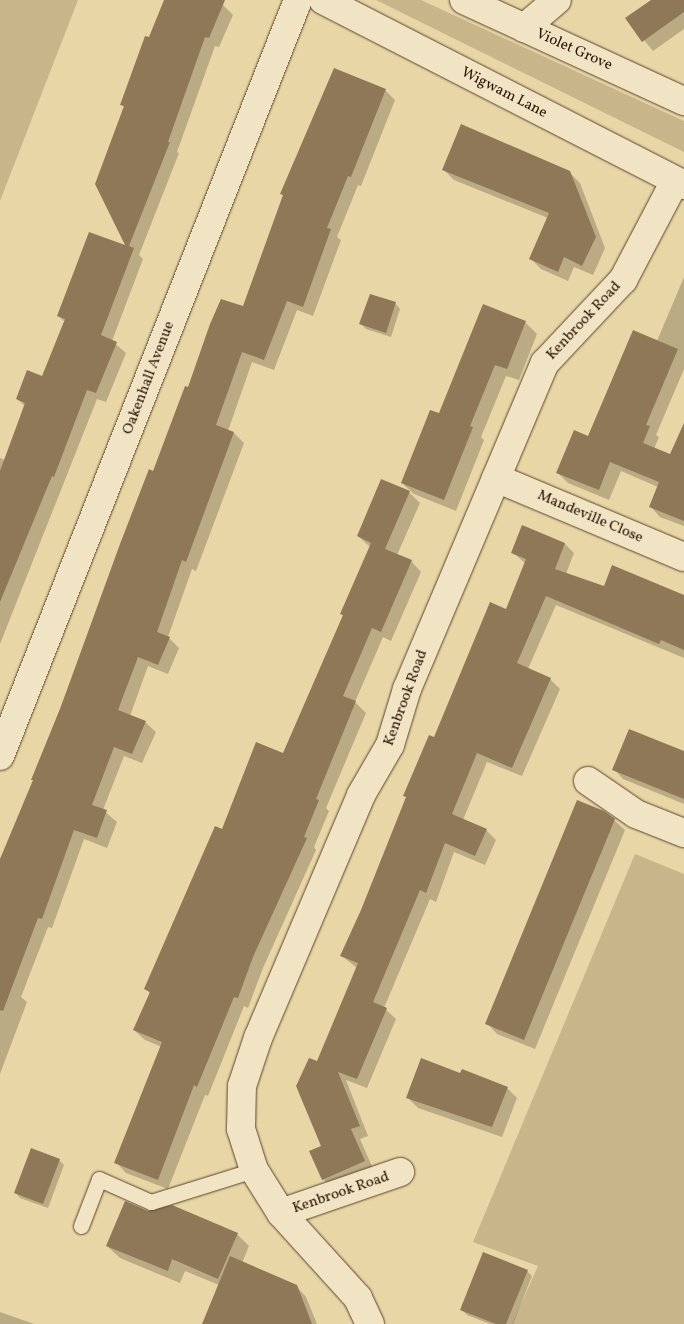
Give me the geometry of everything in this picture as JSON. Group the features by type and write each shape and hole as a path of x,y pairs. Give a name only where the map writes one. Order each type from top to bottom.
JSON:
{"street":[{"name":"Oakenhall Avenue","path":"0,756 298,0"},
{"name":"Wigwam Lane","path":"323,0 680,183"},
{"name":"Violet Grove","path":"464,0 684,100"},
{"path":"524,28 557,0"},
{"name":"Kenbrook Road","path":"370,1324 358,1298 281,1213 254,1170 242,1129 242,1086 258,1038 361,795 390,745 407,689 545,363 623,280 680,183"},
{"name":"Mandeville Close","path":"496,478 684,557"},
{"path":"588,781 636,814 684,833"},
{"name":"Kenbrook Road","path":"281,1213 400,1172"}],"lane":[{"path":"81,1226 99,1179 151,1202 254,1170"}],"shaded area":[{"path":"0,0 78,0 0,201"},
{"path":"376,0 421,0 684,121 684,152"},
{"path":"635,854 684,874 684,1324 512,1324 538,1266 473,1242"}],"building":[{"path":"164,0 225,0 209,38 205,37 168,142 170,142 129,246 134,248 101,335 117,342 96,393 87,390 54,477 52,476 0,602 0,471 25,403 16,399 27,370 42,376 65,319 57,316 89,232 125,245 95,184 124,106 120,105 145,36 149,37"},
{"path":"651,0 684,0 684,12 642,42 625,18"},
{"path":"334,68 386,89 351,177 348,176 327,228 331,229 303,307 287,301 264,360 242,352 216,425 234,432 186,562 182,560 157,632 170,637 158,665 138,657 118,710 146,721 132,754 114,747 92,805 107,810 97,838 74,830 42,919 38,918 3,1011 0,1010 0,859 33,780 31,780 60,709 149,469 153,471 185,386 188,387 210,324 221,299 243,306 283,195 280,194"},
{"path":"461,124 570,171 596,237 582,266 564,257 558,272 529,259 549,213 442,170"},
{"path":"370,294 396,302 386,333 359,324"},
{"path":"483,304 526,321 507,369 495,365 470,426 473,427 444,500 401,483 430,410 439,413"},
{"path":"633,330 678,349 646,425 650,426 643,443 670,454 684,423 684,521 649,507 659,482 610,462 599,490 556,473 574,430 588,436"},
{"path":"381,479 410,491 385,549 412,560 381,632 372,628 343,696 356,701 316,799 319,800 304,837 307,838 253,957 238,998 234,997 197,1087 194,1085 158,1180 114,1163 162,1042 133,1030 150,992 144,989 215,826 222,829 256,742 283,753 343,615 340,614 371,543 357,536"},
{"path":"522,525 565,543 555,569 604,586 612,565 684,595 684,650 661,640 659,644 546,596 517,663 551,678 512,768 477,753 452,814 487,829 475,856 445,843 426,893 420,890 373,1002 387,1008 357,1079 338,1072 360,1126 351,1129 365,1161 322,1180 309,1151 321,1146 296,1086 309,1058 317,1061 358,963 340,956 361,910 406,797 403,796 429,735 434,737 490,602 506,609 526,559 511,553"},
{"path":"629,729 684,751 684,799 612,770"},
{"path":"577,800 604,811 615,819 524,1040 485,1024"},
{"path":"421,1058 460,1073 462,1069 508,1087 492,1127 406,1098"},
{"path":"31,1148 60,1159 43,1204 14,1193"},
{"path":"125,1201 148,1211 172,1205 238,1233 218,1279 172,1259 168,1271 106,1246"},
{"path":"483,1252 528,1270 506,1324 496,1324 460,1310"},
{"path":"230,1256 297,1285 312,1324 202,1324"}]}
